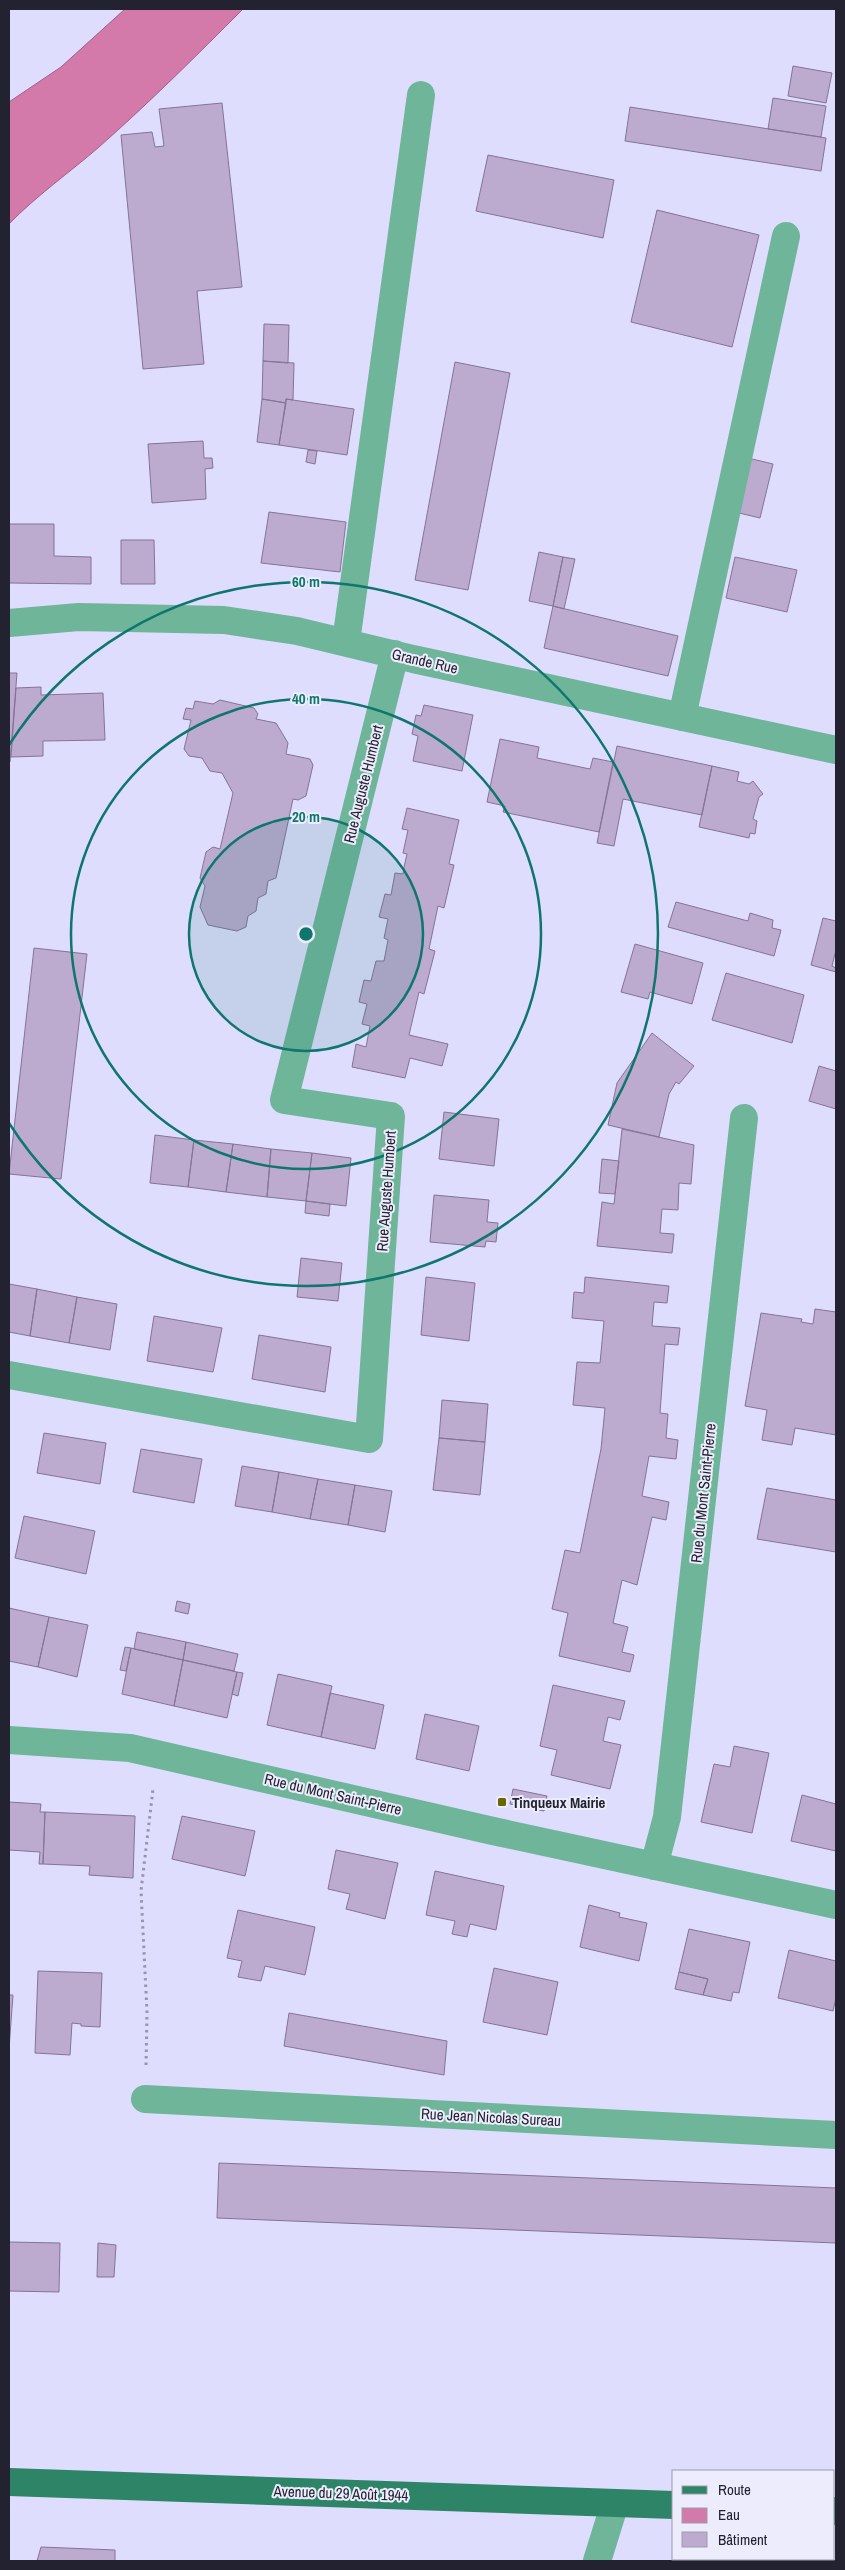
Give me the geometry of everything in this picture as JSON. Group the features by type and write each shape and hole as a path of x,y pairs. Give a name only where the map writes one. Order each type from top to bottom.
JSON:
{"main road":[{"name":"Avenue du 29 Août 1944","path":"9,2482 672,2505"}],"street":[{"path":"346,642 421,95"},
{"path":"682,718 786,236"},
{"name":"Grande Rue","path":"9,623 79,617 224,620 297,631 682,718 836,750"},
{"name":"Rue Auguste Humbert","path":"9,1374 369,1439 391,1116 284,1100 395,654"},
{"name":"Rue du Mont Saint-Pierre","path":"654,1866 667,1816 744,1118"},
{"name":"Rue du Mont Saint-Pierre","path":"9,1740 130,1748 836,1906"},
{"name":"Rue Jean Nicolas Sureau","path":"145,2099 836,2135"},
{"path":"597,2561 615,2503"}],"path":[{"path":"145,2099 147,2012 141,1891 153,1791 154,1754"}],"water":[{"path":"125,9 243,9 118,130 9,224 9,102 61,67"}],"building":[{"path":"793,66 832,73 826,103 788,96"},
{"path":"773,98 826,106 821,137 768,129"},
{"path":"222,103 242,287 197,291 204,364 143,369 121,135 152,132 155,147 164,146 159,109"},
{"path":"630,107 826,138 821,171 625,141"},
{"path":"488,155 614,180 603,238 476,211"},
{"path":"657,210 759,235 732,347 631,322"},
{"path":"264,324 289,325 288,363 263,361"},
{"path":"263,361 294,363 293,400 286,399 286,403 262,399"},
{"path":"455,362 510,373 468,590 415,580"},
{"path":"262,399 286,403 279,445 257,442"},
{"path":"286,399 354,409 347,455 279,445"},
{"path":"203,441 204,458 212,458 213,468 205,469 206,499 152,503 148,444"},
{"path":"308,450 317,451 315,464 306,462"},
{"path":"748,458 773,464 760,518 735,512"},
{"path":"269,512 346,522 340,572 261,563"},
{"path":"9,524 54,524 54,556 91,557 91,584 9,583"},
{"path":"121,540 154,540 155,584 121,584"},
{"path":"539,552 563,557 553,606 529,601"},
{"path":"563,557 575,559 564,609 553,606"},
{"path":"735,557 797,570 787,612 726,598"},
{"path":"553,606 678,636 668,676 544,648"},
{"path":"9,673 17,673 10,762 9,762"},
{"path":"41,687 41,695 103,693 105,740 43,741 43,756 11,757 16,688"},
{"path":"220,700 254,708 258,714 256,719 276,723 288,743 286,754 310,759 313,765 306,796 298,800 293,799 276,878 268,881 266,894 258,898 256,911 248,916 246,927 237,931 208,925 200,907 205,886 200,878 206,852 213,847 220,849 233,793 222,773 210,771 202,758 189,756 184,749 191,720 183,719 186,708 193,709 195,701 213,704"},
{"path":"424,705 473,715 462,771 413,761 418,736 412,734 416,715 421,716"},
{"path":"500,739 539,747 537,758 590,769 593,758 613,762 599,832 503,812 505,806 487,802"},
{"path":"617,746 712,766 702,815 623,799 614,846 597,843"},
{"path":"712,766 739,772 737,781 749,784 753,781 763,794 759,797 753,819 757,821 755,834 750,833 749,838 699,827"},
{"path":"407,808 459,820 449,864 454,865 444,908 438,906 429,949 435,951 424,994 419,992 409,1035 448,1044 442,1066 410,1058 405,1078 352,1067 356,1044 366,1047 370,1026 362,1024 367,1004 359,1002 364,980 371,981 376,961 384,961 388,940 384,938 388,919 379,917 385,894 391,895 395,873 403,874 407,854 403,853 408,830 402,829"},
{"path":"676,902 748,921 750,913 773,920 772,928 781,930 774,956 668,927"},
{"path":"823,918 836,921 836,950 832,966 836,968 836,972 811,965"},
{"path":"635,944 703,963 692,1004 650,992 648,999 621,992"},
{"path":"34,948 87,954 61,1179 9,1174"},
{"path":"726,973 804,995 792,1043 712,1020"},
{"path":"652,1033 694,1066 679,1084 676,1082 669,1094 659,1137 608,1125 617,1083"},
{"path":"819,1066 836,1071 836,1109 809,1101"},
{"path":"444,1112 499,1119 494,1166 439,1159"},
{"path":"622,1129 694,1145 691,1184 679,1183 678,1210 662,1209 660,1233 674,1234 672,1253 597,1246 602,1202 614,1204"},
{"path":"155,1135 194,1140 188,1187 150,1183"},
{"path":"194,1140 233,1144 226,1192 188,1187"},
{"path":"233,1144 271,1149 267,1197 226,1192"},
{"path":"271,1149 312,1153 306,1201 267,1197"},
{"path":"312,1153 351,1158 346,1206 306,1201"},
{"path":"602,1159 619,1161 615,1194 599,1193"},
{"path":"434,1195 489,1200 487,1222 498,1223 496,1242 486,1241 485,1247 430,1242"},
{"path":"306,1201 330,1204 329,1216 305,1213"},
{"path":"301,1258 342,1263 338,1301 297,1297"},
{"path":"426,1277 475,1283 469,1341 421,1335"},
{"path":"585,1277 669,1286 667,1303 654,1302 652,1326 680,1328 678,1345 665,1344 660,1413 668,1414 666,1438 678,1440 676,1459 649,1456 642,1496 669,1502 666,1520 652,1517 637,1585 622,1580 613,1623 628,1627 622,1652 634,1655 630,1672 559,1656 568,1613 552,1609 565,1550 580,1553 601,1449 605,1408 573,1405 577,1362 600,1363 604,1321 572,1318 574,1292 584,1293"},
{"path":"9,1284 37,1289 30,1336 9,1332"},
{"path":"37,1289 77,1297 69,1343 30,1336"},
{"path":"77,1297 117,1304 110,1350 69,1343"},
{"path":"815,1309 836,1312 836,1435 795,1428 792,1445 762,1440 767,1410 745,1406 761,1313 802,1319 801,1322 813,1324"},
{"path":"154,1316 222,1328 213,1372 147,1361"},
{"path":"259,1335 331,1347 325,1392 252,1379"},
{"path":"442,1400 488,1404 485,1442 439,1438"},
{"path":"44,1433 106,1443 100,1484 37,1473"},
{"path":"439,1438 485,1442 480,1495 433,1490"},
{"path":"141,1449 202,1459 194,1503 133,1492"},
{"path":"242,1466 279,1472 272,1512 235,1506"},
{"path":"279,1472 318,1479 310,1519 272,1512"},
{"path":"318,1479 355,1485 348,1525 310,1519"},
{"path":"355,1485 392,1491 385,1532 348,1525"},
{"path":"767,1488 836,1500 836,1552 757,1539"},
{"path":"24,1516 95,1531 86,1574 15,1558"},
{"path":"177,1601 190,1604 188,1614 175,1611"},
{"path":"9,1608 49,1617 38,1667 9,1661"},
{"path":"49,1617 88,1625 77,1677 38,1667"},
{"path":"137,1632 186,1642 183,1660 134,1649"},
{"path":"186,1642 238,1654 234,1671 183,1660"},
{"path":"125,1647 131,1648 126,1671 120,1670"},
{"path":"131,1648 183,1660 174,1706 122,1694"},
{"path":"183,1660 237,1672 227,1718 174,1706"},
{"path":"237,1672 243,1673 238,1696 232,1694"},
{"path":"278,1674 332,1686 321,1737 267,1725"},
{"path":"553,1685 625,1701 620,1720 608,1717 603,1741 621,1745 610,1789 551,1775 557,1750 540,1746"},
{"path":"330,1693 384,1705 375,1749 321,1737"},
{"path":"425,1714 479,1726 469,1771 416,1759"},
{"path":"734,1746 769,1753 752,1833 701,1822 714,1764 730,1767"},
{"path":"513,1789 547,1796 544,1811 510,1804"},
{"path":"802,1795 836,1804 836,1851 791,1841"},
{"path":"9,1802 41,1804 40,1812 45,1812 43,1864 39,1864 40,1852 9,1850"},
{"path":"45,1812 135,1816 133,1878 89,1875 90,1866 43,1864"},
{"path":"182,1816 255,1831 245,1876 172,1859"},
{"path":"336,1850 398,1863 385,1919 346,1909 350,1894 328,1889"},
{"path":"435,1871 504,1886 496,1930 470,1924 467,1937 452,1934 455,1921 426,1915"},
{"path":"589,1905 620,1913 619,1917 647,1923 639,1961 580,1947"},
{"path":"238,1910 315,1927 305,1975 265,1966 261,1981 238,1977 242,1961 227,1958"},
{"path":"689,1929 750,1942 739,1993 733,1992 731,2001 703,1995 708,1979 679,1972"},
{"path":"789,1950 836,1961 836,1998 833,2011 778,1998"},
{"path":"494,1968 558,1982 547,2035 483,2022"},
{"path":"38,1971 102,1973 100,2027 81,2026 81,2024 72,2023 70,2055 35,2053"},
{"path":"679,1972 708,1979 703,1995 675,1989"},
{"path":"9,1995 13,1995 9,2049"},
{"path":"289,2013 447,2041 444,2075 284,2046"},
{"path":"219,2163 836,2188 836,2243 217,2218"},
{"path":"9,2242 60,2243 59,2292 9,2291"},
{"path":"98,2243 116,2245 114,2277 97,2277"},
{"path":"41,2547 115,2550 115,2561 37,2561"}],"place":[{"name":"Tinqueux Mairie","path":"502,1802"}]}
